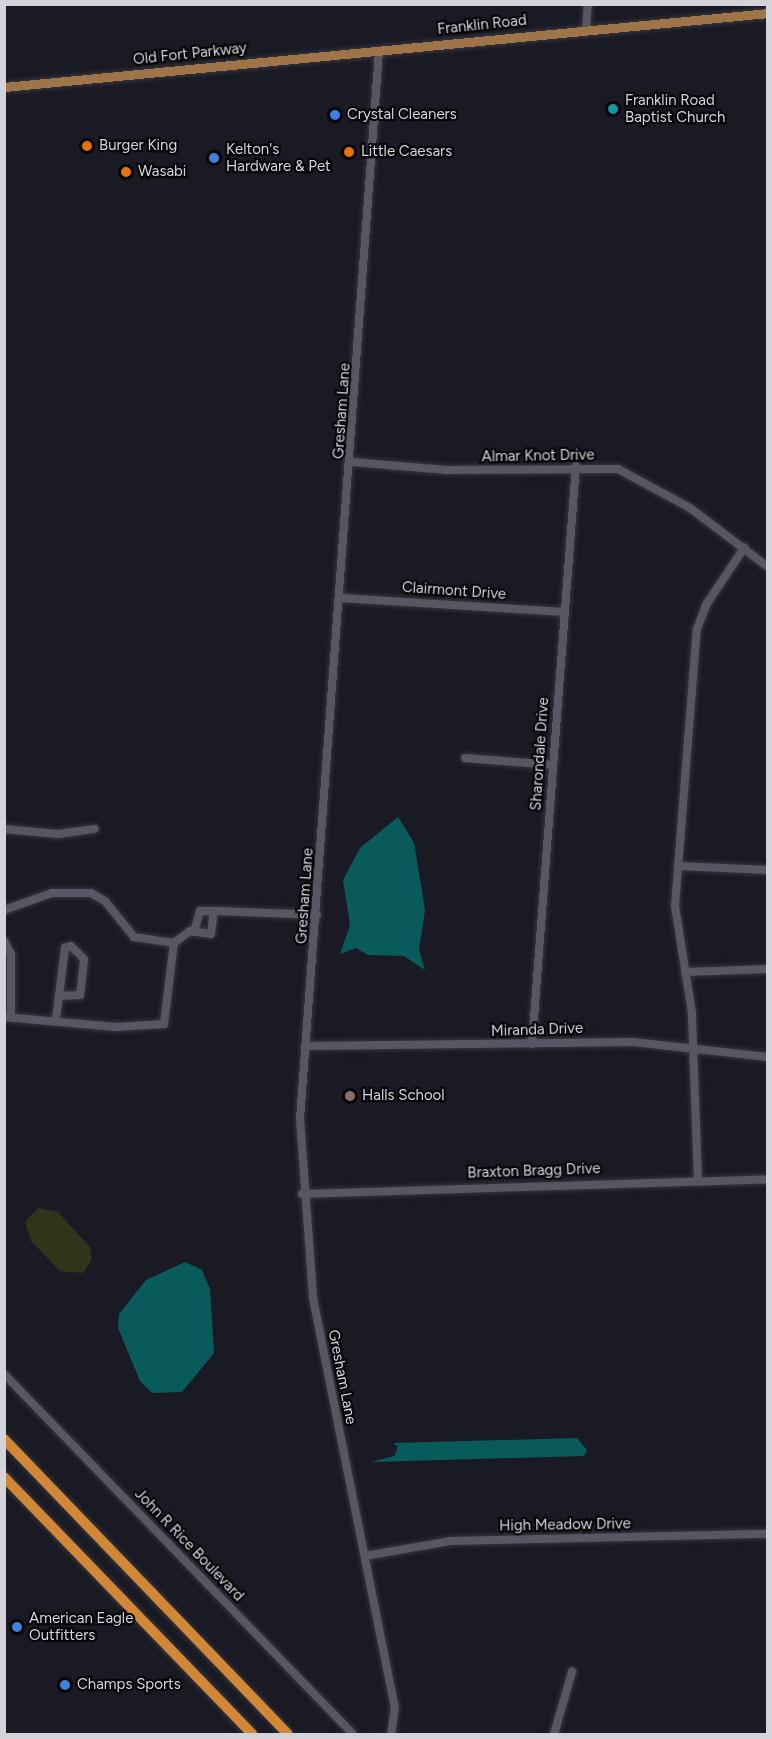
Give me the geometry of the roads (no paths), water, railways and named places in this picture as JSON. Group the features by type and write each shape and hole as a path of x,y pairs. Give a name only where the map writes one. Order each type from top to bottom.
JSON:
{"highway":[{"path":"4,1439 288,1734"},
{"path":"4,1477 252,1734"}],"main road":[{"name":"Franklin Road","path":"379,51 768,13"},
{"name":"Old Fort Parkway","path":"4,87 379,51"}],"street":[{"path":"586,30 588,4"},
{"name":"Gresham Lane","path":"379,51 352,462 300,1119 302,1194 313,1298 395,1707 391,1734"},
{"name":"Almar Knot Drive","path":"352,462 529,471 576,466 618,469 648,482 768,567"},
{"name":"Sharondale Drive","path":"532,1044 576,466"},
{"path":"698,1180 694,1050 685,972 675,928 678,866 697,629 706,605 744,548"},
{"name":"Clairmont Drive","path":"341,598 565,612"},
{"path":"465,758 553,765"},
{"path":"4,829 58,834 95,829"},
{"path":"678,866 768,870"},
{"path":"4,910 52,893 91,893 105,901 134,938 174,943 194,932 211,934 214,911"},
{"path":"194,932 200,911 317,915"},
{"path":"4,941 11,954 8,1015 116,1027 164,1024 174,943"},
{"path":"56,1019 65,948 71,946 84,959 80,995 59,996"},
{"path":"685,972 768,969"},
{"name":"Miranda Drive","path":"306,1046 633,1042 768,1057"},
{"name":"Braxton Bragg Drive","path":"302,1194 768,1179"},
{"name":"John R Rice Boulevard","path":"4,1374 353,1734"},
{"name":"High Meadow Drive","path":"365,1556 450,1541 768,1534"},
{"path":"554,1734 572,1672"}],"place":[{"name":"Franklin Road Baptist Church","path":"613,109"},
{"name":"Crystal Cleaners","path":"335,115"},
{"name":"Burger King","path":"87,146"},
{"name":"Little Caesars","path":"349,152"},
{"name":"Kelton's Hardware & Pet","path":"214,158"},
{"name":"Wasabi","path":"126,172"},
{"name":"Halls School","path":"350,1096"},
{"name":"American Eagle Outfitters","path":"17,1627"},
{"name":"Champs Sports","path":"65,1685"}]}
